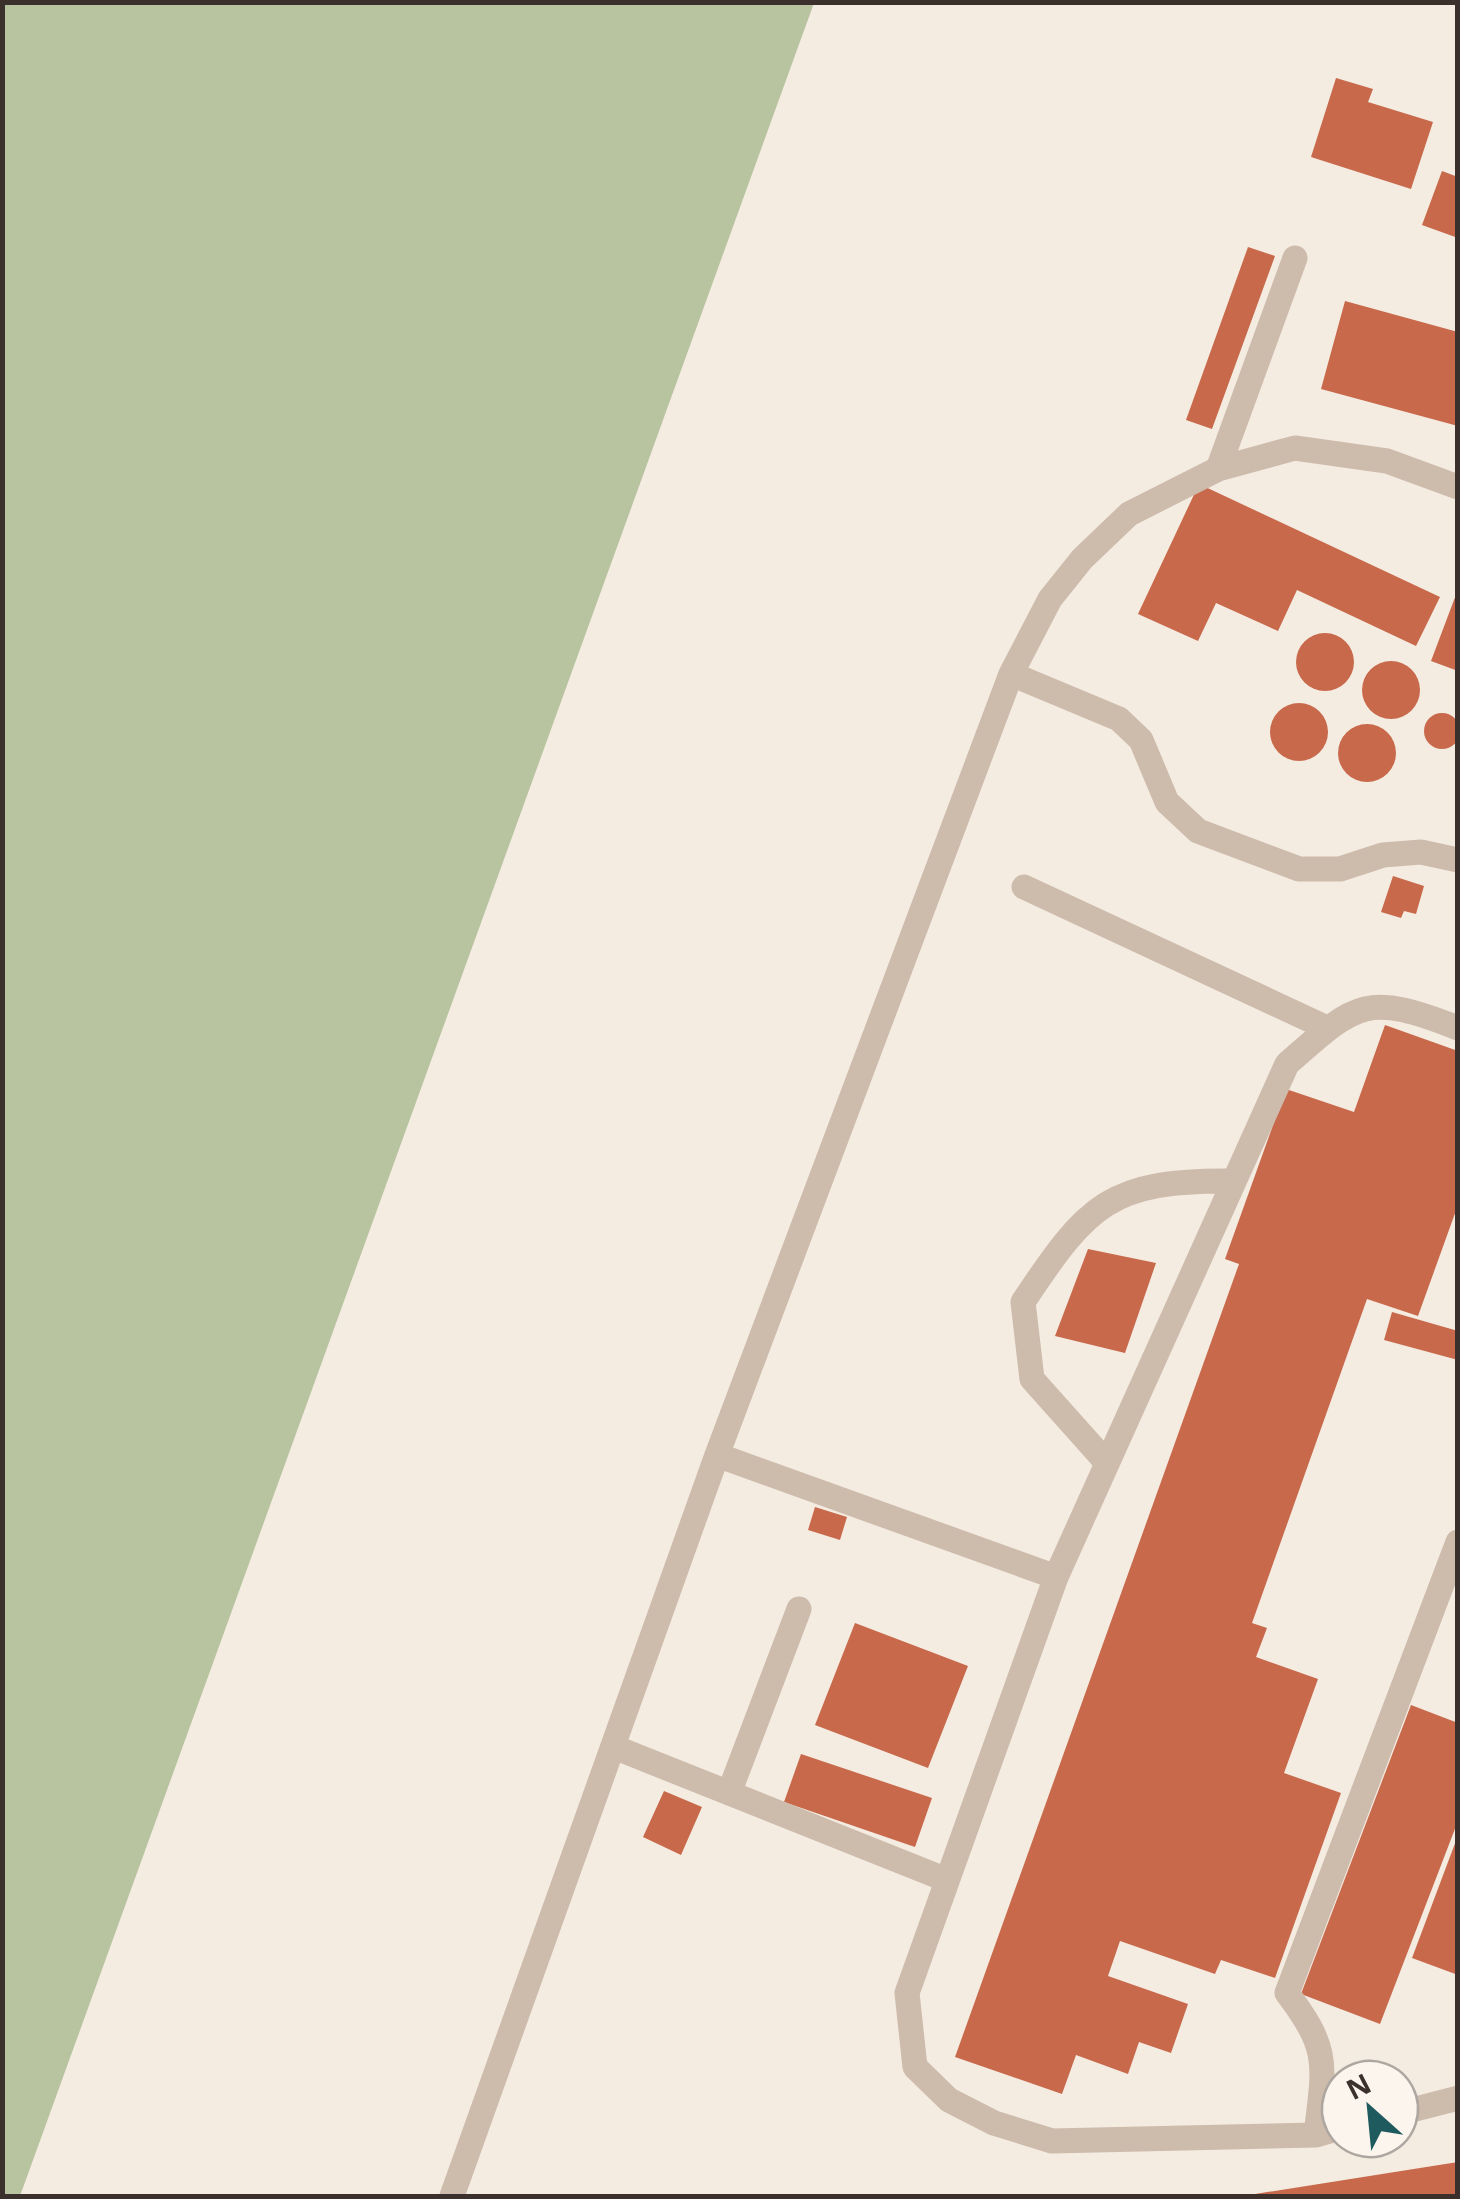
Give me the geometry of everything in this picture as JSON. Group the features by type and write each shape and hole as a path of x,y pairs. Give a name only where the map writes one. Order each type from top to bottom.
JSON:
{"lane":[{"path":"1218,470 1295,258"},
{"path":"452,2196 717,1455 1012,674 1050,599 1082,559 1129,514 1218,470 1295,448 1387,460 1458,487"},
{"path":"1012,674 1119,719 1141,740 1167,802 1198,831 1298,870 1340,869 1383,855 1421,852 1458,860"},
{"path":"1024,887 1327,1028"},
{"path":"1320,2132 1052,2142 994,2122 949,2100 915,2067 907,1993 1056,1577 1287,1064 1356,1008 1394,1007 1458,1028"},
{"path":"1106,1463 1032,1378 1023,1302 1068,1234 1124,1191 1188,1181 1232,1181"},
{"path":"717,1455 1056,1577"},
{"path":"1323,2059 1314,2029 1287,1993 1458,1542"},
{"path":"729,1793 799,1610"},
{"path":"614,1747 948,1880"},
{"path":"1420,2108 1458,2098"}],"green space":[{"path":"2,3 814,3 20,2196 2,2196"}],"building":[{"path":"1336,78 1373,89 1368,102 1433,122 1411,189 1311,157"},
{"path":"1442,171 1458,177 1458,238 1422,225"},
{"path":"1248,247 1275,256 1212,429 1186,420"},
{"path":"1345,301 1458,332 1458,426 1321,389"},
{"path":"1199,484 1440,597 1416,646 1297,590 1278,631 1216,603 1198,641 1138,614"},
{"path":"1458,592 1458,671 1431,661"},
{"path":"1325,633 1345,642 1354,662 1345,682 1325,691 1305,682 1296,662 1305,642"},
{"path":"1391,661 1411,670 1420,690 1411,710 1391,719 1371,710 1362,690 1371,670"},
{"path":"1299,703 1319,712 1328,732 1319,752 1299,761 1279,752 1270,732 1279,712"},
{"path":"1442,713 1455,718 1460,731 1455,744 1442,749 1429,744 1424,731 1429,718"},
{"path":"1367,724 1387,733 1396,753 1387,773 1367,782 1347,773 1338,753 1347,733"},
{"path":"1393,876 1424,886 1416,914 1404,911 1401,918 1381,912"},
{"path":"1385,1025 1458,1051 1458,1205 1418,1316 1367,1299 1252,1623 1267,1628 1256,1657 1318,1679 1284,1773 1341,1793 1275,1978 1221,1960 1215,1974 1120,1941 1108,1976 1188,2004 1171,2053 1139,2042 1128,2074 1076,2055 1062,2094 955,2057 1239,1264 1225,1259 1286,1089 1354,1112"},
{"path":"1088,1249 1156,1263 1125,1353 1055,1336"},
{"path":"1392,1312 1458,1331 1458,1360 1384,1340"},
{"path":"815,1507 847,1517 840,1540 808,1530"},
{"path":"855,1623 968,1666 928,1768 815,1725"},
{"path":"1411,1705 1458,1723 1458,1821 1380,2024 1301,1994"},
{"path":"801,1754 932,1798 915,1847 784,1802"},
{"path":"664,1791 702,1807 681,1855 643,1837"},
{"path":"1458,1838 1458,1975 1412,1958"},
{"path":"1458,2162 1458,2196 1255,2196 1255,2194"}]}
